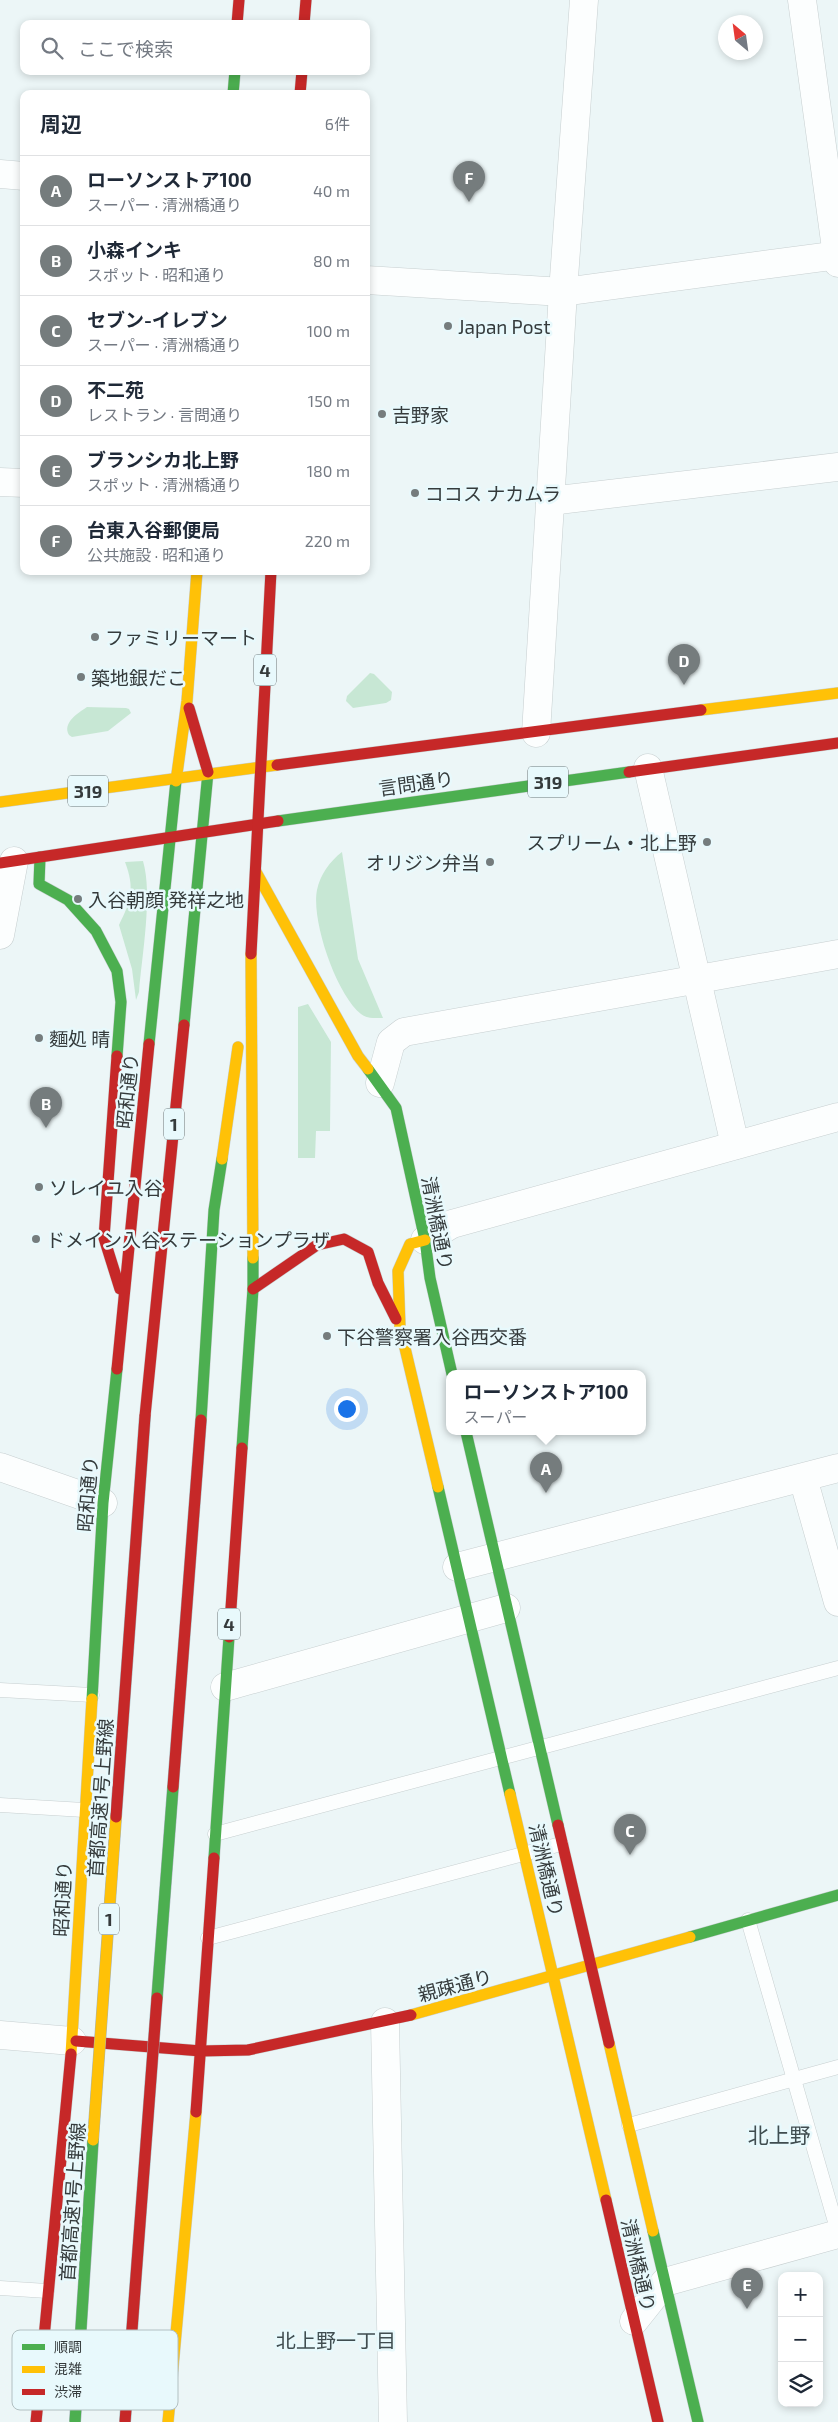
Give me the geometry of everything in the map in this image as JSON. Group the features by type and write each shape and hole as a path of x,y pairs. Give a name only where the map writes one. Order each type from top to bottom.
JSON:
{"main road":[{"path":"237,20 239,0"},
{"path":"304,20 306,0"},
{"path":"233,90 235,75"},
{"path":"300,90 302,75"},
{"name":"昭和通り","path":"44,2330 72,2041 84,1810 104,1503 176,779 187,701 198,575"},
{"name":"4","path":"176,2330 201,2051 253,1289 250,962 259,824 260,768 271,575"},
{"name":"言問通り","path":"0,802 838,693"},
{"name":"1","path":"187,701 209,775 203,832"},
{"name":"言問通り","path":"18,860 648,768 838,743"},
{"name":"首都高速1号上野線","path":"80,2330 145,1416 203,832"},
{"path":"18,860 39,884 68,900 96,931 117,971 121,1002 104,1238 123,1300"},
{"name":"清洲橋通り","path":"256,872 358,1056 380,1083 396,1108 426,1240 430,1278 451,1370"},
{"path":"132,2330 201,1420 214,1210 250,962"},
{"path":"253,1289 317,1245 344,1239 368,1252 378,1283 400,1327"},
{"path":"400,1327 398,1271 410,1244 426,1240"},
{"name":"清洲橋通り","path":"400,1327 658,2422"},
{"name":"清洲橋通り","path":"467,1435 538,1749 592,1966 698,2422"},
{"name":"親疎通り","path":"72,2041 201,2051 248,2050 385,2022 592,1966 838,1895"}],"street":[{"path":"536,733 563,292 584,0"},
{"path":"370,280 563,292 838,258 802,0"},
{"path":"0,174 20,176"},
{"path":"550,501 838,467"},
{"path":"0,482 20,483"},
{"path":"648,768 735,1145"},
{"path":"0,935 18,860"},
{"path":"380,1083 391,1042 404,1032 838,954"},
{"path":"426,1240 452,1224 838,1117"},
{"path":"0,1467 104,1503"},
{"path":"457,1567 838,1468"},
{"path":"803,1478 838,1602"},
{"path":"225,1687 506,1608"},
{"path":"385,2022 394,2422"},
{"path":"0,2035 72,2041"},
{"path":"634,2321 665,2282 838,2233"}],"lane":[{"path":"215,1834 838,1668"},
{"path":"0,1690 92,1695"},
{"path":"0,1805 84,1810"},
{"path":"208,1938 562,1844"},
{"path":"748,1920 838,2233"},
{"path":"629,2125 795,2081 838,2067"},
{"path":"0,2288 47,2291"}],"green space":[{"path":"370,673 374,674 392,692 391,700 386,703 353,708 346,701 347,696"},
{"path":"87,707 126,708 131,713 108,731 72,737 67,731 69,722"},
{"path":"342,852 358,959 383,1018 366,1017 352,1004 335,974 327,956 322,937 316,903 317,890 320,879 326,869"},
{"path":"143,861 146,875 147,908 139,992 136,1000 132,969 119,925 129,901 131,887 125,862"},
{"path":"308,1004 331,1042 330,1131 316,1131 315,1158 298,1158 298,1007"}],"traffic: fast":[{"path":"233,90 235,75"},
{"path":"184,1025 208,772"},
{"path":"278,821 629,772"},
{"path":"149,1044 176,781"},
{"path":"40,857 39,884 68,900 96,931 117,971 121,1002 117,1056"},
{"path":"368,1069 396,1108 425,1240 430,1278 451,1370"},
{"path":"201,1420 214,1210 222,1159"},
{"path":"242,1448 253,1289 253,1258"},
{"path":"92,1699 103,1503 117,1369"},
{"path":"467,1435 558,1825"},
{"path":"438,1487 510,1794"},
{"path":"214,1858 229,1637"},
{"path":"157,1998 173,1787"},
{"path":"690,1937 838,1895"},
{"path":"81,2330 93,2140"},
{"path":"653,2231 698,2422"},
{"path":"75,2422 76,2410"}],"traffic: slow":[{"path":"176,781 187,701 197,575"},
{"path":"701,710 838,693"},
{"path":"0,802 277,765"},
{"path":"256,872 358,1056 368,1069"},
{"path":"251,954 253,1258"},
{"path":"222,1159 238,1047"},
{"path":"425,1240 410,1244 398,1271 400,1327 438,1487"},
{"path":"71,2054 92,1699"},
{"path":"510,1794 606,2200"},
{"path":"93,2140 116,1817"},
{"path":"411,2015 690,1937"},
{"path":"609,2043 653,2231"},
{"path":"176,2330 196,2112"},
{"path":"168,2422 169,2410"}],"traffic: jam":[{"path":"237,20 239,0"},
{"path":"304,20 306,0"},
{"path":"300,90 302,75"},
{"path":"251,954 271,575"},
{"path":"189,708 208,772"},
{"path":"277,765 701,710"},
{"path":"629,772 838,743"},
{"path":"0,863 278,821"},
{"path":"145,1416 184,1025"},
{"path":"117,1369 149,1044"},
{"path":"117,1056 104,1238 120,1289"},
{"path":"253,1289 317,1245 344,1239 368,1252 378,1283 396,1319"},
{"path":"116,1817 145,1416"},
{"path":"173,1787 201,1420"},
{"path":"229,1637 242,1448"},
{"path":"558,1825 609,2043"},
{"path":"196,2112 214,1858"},
{"path":"132,2330 157,1998"},
{"path":"76,2041 201,2051 248,2050 411,2015"},
{"path":"45,2330 71,2054"},
{"path":"606,2200 658,2422"},
{"path":"36,2422 37,2410"},
{"path":"125,2422 126,2410"}],"place":[{"name":"台東入谷郵便局","path":"469,202"},
{"name":"Japan Post","path":"448,326"},
{"name":"吉野家","path":"382,414"},
{"name":"ココス ナカムラ","path":"415,493"},
{"name":"ファミリーマート","path":"95,637"},
{"name":"築地銀だこ","path":"81,677"},
{"name":"不二苑","path":"684,685"},
{"name":"スプリーム・北上野","path":"707,842"},
{"name":"オリジン弁当","path":"490,862"},
{"name":"入谷朝顔 発祥之地","path":"78,899"},
{"name":"麵処 晴","path":"39,1038"},
{"name":"小森インキ","path":"46,1128"},
{"name":"ソレイユ入谷","path":"39,1187"},
{"name":"ドメイン入谷ステーションプラザ","path":"36,1239"},
{"name":"下谷警察署入谷西交番","path":"327,1336"},
{"name":"ローソンストア100","path":"546,1493"},
{"name":"セブン-イレブン","path":"630,1855"},
{"name":"ブランシカ北上野","path":"747,2309"}],"district":[{"name":"北上野","path":"779,2134"},
{"name":"北上野一丁目","path":"336,2340"}]}
